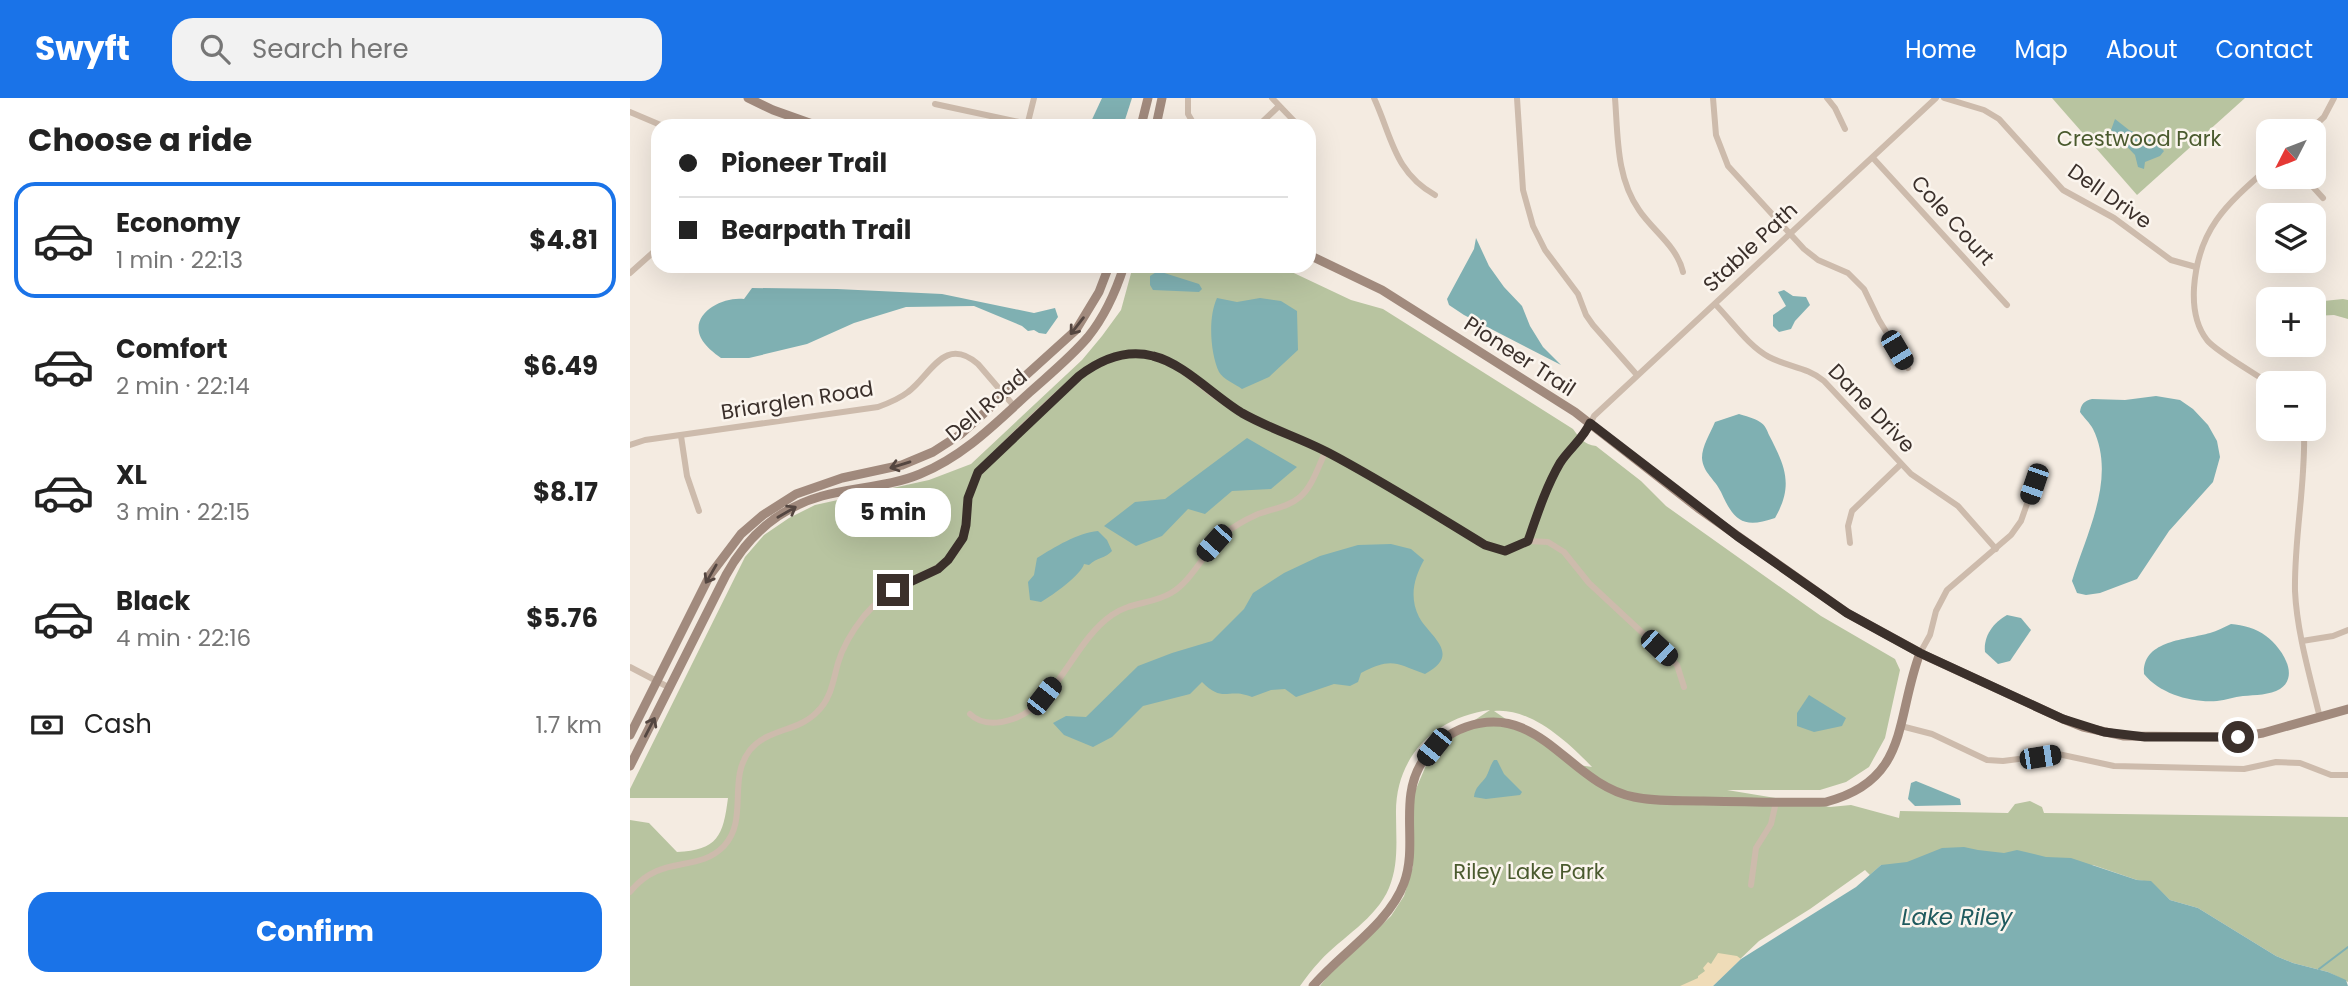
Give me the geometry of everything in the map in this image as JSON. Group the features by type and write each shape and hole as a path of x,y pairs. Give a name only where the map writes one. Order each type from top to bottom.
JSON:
{"main road":[{"path":"748,98 792,119"},
{"path":"1142,119 1147,98"},
{"path":"1158,119 1162,98"},
{"name":"Pioneer Trail","path":"1316,258 1357,277 1416,310 1590,423 1730,532 1847,613 1920,653 2083,727 2124,736 2238,737 2263,733 2348,709"},
{"name":"Dell Road","path":"630,736 710,575 730,547 756,520 796,494 818,485 902,465 933,452 961,434 1076,330 1095,299 1106,273"},
{"name":"Dell Road","path":"630,766 737,556 767,524 807,501 897,482 921,473 966,448 1067,359 1089,336 1113,295 1121,273"},
{"path":"1313,986 1378,921 1397,898 1407,873 1408,821 1411,789 1416,774 1434,747 1460,729 1491,722 1522,727 1550,744 1593,781 1622,795 1654,800 1826,802 1853,793 1872,780 1884,767 1894,750 1905,698 1920,653"}],"street":[{"path":"1029,119 1034,98"},
{"path":"1188,98 1188,114 1191,119"},
{"path":"1272,98 1292,119"},
{"path":"1374,98 1395,155 1414,181 1435,195"},
{"path":"1517,98 1524,190 1533,226 1551,260 1573,286 1593,325 1637,374"},
{"path":"1615,98 1619,152 1625,182 1639,211 1677,255 1683,272"},
{"path":"1713,98 1716,135 1728,166 1810,255 1848,273 1864,289 1908,368"},
{"path":"1826,98 1835,108 1844,129"},
{"name":"Stable Path","path":"1528,541 1553,474 1581,439 1594,415 1936,98"},
{"name":"Dell Drive","path":"1944,98 1984,110 1999,119 2063,190 2114,218 2171,260 2196,267"},
{"path":"2322,119 2334,98"},
{"path":"935,104 1001,119"},
{"path":"1265,119 1279,106"},
{"path":"630,112 651,121"},
{"name":"Cole Court","path":"1873,158 2007,305"},
{"path":"2256,179 2227,205 2205,239 2196,267 2194,313 2207,341 2256,374"},
{"path":"2315,189 2323,198"},
{"path":"630,273 651,254"},
{"name":"Dane Drive","path":"1715,304 1763,353 1780,362 1810,371 1824,381 1917,480 1958,506 1996,549"},
{"name":"Briarglen Road","path":"630,445 645,440 878,407 908,392 936,361 953,354 971,359 1014,406"},
{"path":"630,892 643,878 664,866 706,858 726,844 737,822 738,773 751,749 772,733 798,725 818,712 831,692 845,645 865,614 893,590 938,569 948,560 963,538 968,498 978,472 1091,367 1120,355 1151,355 1166,359 1243,413 1326,451 1485,545 1505,551 1528,541 1548,542 1564,552 1589,583 1677,665 1684,687"},
{"path":"681,436 687,476 699,511"},
{"path":"2305,441 2295,587 2296,612 2320,718"},
{"path":"970,714 980,721 999,722 1012,719 1035,706 1102,623 1123,608 1170,594 1187,579 1203,556 1227,532 1255,515 1291,503 1299,497 1311,481 1326,451"},
{"path":"1850,543 1848,526 1852,511 1901,464"},
{"path":"1920,653 1930,635 1936,611 1947,590 2011,536 2021,521 2034,484"},
{"path":"2302,641 2333,636 2348,630"},
{"path":"630,667 670,688"},
{"path":"1901,726 1933,734 1987,760 1995,761 2058,754 2114,766 2244,769 2276,762 2300,763 2331,775 2348,775"},
{"path":"1751,885 1756,848 1773,820 1776,802"}],"green space":[{"name":"Crestwood Park","path":"2052,98 2245,98 2137,195"},
{"name":"Riley Lake Park","path":"1131,273 1294,273 1351,300 1383,309 1573,429 1585,442 1596,446 1641,481 1666,506 1821,616 1895,659 1900,670 1885,738 1869,767 1846,782 1820,790 1727,790 1830,807 1851,805 1899,818 1900,811 2008,813 2015,804 2030,801 2042,807 2044,813 2348,817 2348,982 2328,972 2276,956 2198,908 2170,900 2151,882 2093,865 1881,865 1870,875 1865,870 1759,941 1712,986 1320,986 1391,916 1404,896 1413,866 1409,805 1434,747 1490,710 1452,721 1422,743 1411,757 1398,793 1396,861 1389,888 1376,909 1320,961 1300,986 630,986 630,820 649,823 677,852 691,851 710,844 716,838 724,822 728,798 630,798 630,789 745,557 764,535 815,505 929,480 971,464 1082,360 1121,310","holes":["1494,711 1521,715 1548,728 1592,767 1572,764"]},
{"path":"2348,300 2348,319 2326,315 2326,301"}],"sand":[{"path":"1718,953 1741,959 1713,986 1680,986 1698,978 1705,971 1703,968 1708,962 1711,964"}],"water":[{"path":"1102,98 1132,98 1125,119 1092,119"},
{"path":"2115,119 2129,130 2155,142 2164,151 2160,156 2145,162 2144,169 2138,167 2135,155 2111,130"},
{"path":"1476,238 1489,266 1522,306 1543,347 1561,365 1449,305 1447,299 1474,249"},
{"path":"1164,273 1199,284 1202,289 1199,292 1153,290 1150,276"},
{"path":"752,288 942,294 1034,313 1055,308 1058,317 1046,334 1028,331 974,306 906,307 854,323 807,344 749,358 721,358 707,347 701,338 700,321 710,308 727,300 744,299"},
{"path":"1784,290 1793,296 1806,297 1810,305 1791,329 1779,332 1773,326 1773,315 1786,306 1778,292"},
{"path":"1217,298 1237,302 1260,298 1281,301 1297,311 1298,350 1269,377 1242,389 1229,381 1219,372 1212,345 1211,324"},
{"path":"2156,396 2180,400 2208,425 2217,441 2220,457 2213,482 2169,531 2137,579 2100,593 2077,593 2072,581 2097,506 2102,467 2100,448 2093,429 2080,412 2081,407 2092,399 2125,400"},
{"path":"1739,414 1755,419 1765,426 1785,476 1784,495 1775,518 1755,523 1741,520 1730,510 1719,487 1707,472 1702,458 1703,449 1715,422"},
{"path":"1247,438 1297,467 1271,489 1232,491 1205,514 1188,509 1162,536 1136,546 1104,526 1135,502 1165,499"},
{"path":"1098,531 1107,540 1112,551 1089,565 1084,564 1072,579 1041,602 1030,600 1028,582 1034,575 1037,558 1074,538"},
{"path":"1391,544 1411,549 1424,560 1415,581 1414,602 1419,617 1440,645 1442,652 1442,659 1436,667 1425,674 1387,663 1361,673 1358,682 1350,686 1334,684 1296,697 1285,689 1271,690 1252,697 1244,694 1221,694 1209,689 1202,682 1190,694 1143,706 1112,737 1093,747 1064,735 1053,723 1066,716 1086,717 1138,666 1212,641 1244,609 1253,593 1284,573 1320,556 1358,545"},
{"path":"2007,615 2021,618 2031,630 2010,661 1998,664 1985,652 1986,640 1998,621"},
{"path":"2231,624 2258,631 2282,653 2289,676 2280,689 2267,694 2217,701 2197,700 2168,692 2144,674 2145,663 2150,654 2158,648"},
{"path":"1809,695 1846,718 1842,726 1814,732 1797,726 1797,713"},
{"path":"1494,760 1497,760 1504,774 1522,792 1520,795 1486,799 1474,797"},
{"path":"1916,781 1960,799 1961,805 1915,806 1908,799 1911,783"},
{"name":"Lake Riley","path":"1964,847 2004,853 2017,850 2046,857 2071,858 2137,880 2151,881 2170,900 2198,908 2276,956 2328,972 2346,980 2348,986 1713,986 1741,959 1856,887 1881,865 1907,862 1942,848"}],"waterway":[{"path":"2319,969 2348,947"}],"route":[{"path":"893,590 938,569 957,550 966,525 968,498 978,472 1079,376 1091,367 1120,355 1151,355 1166,359 1179,367 1232,407 1276,430 1326,451 1485,545 1505,551 1528,541 1553,474 1586,433 1590,423 1686,499 1847,613 1920,653 2083,727 2124,736 2238,737"}]}
